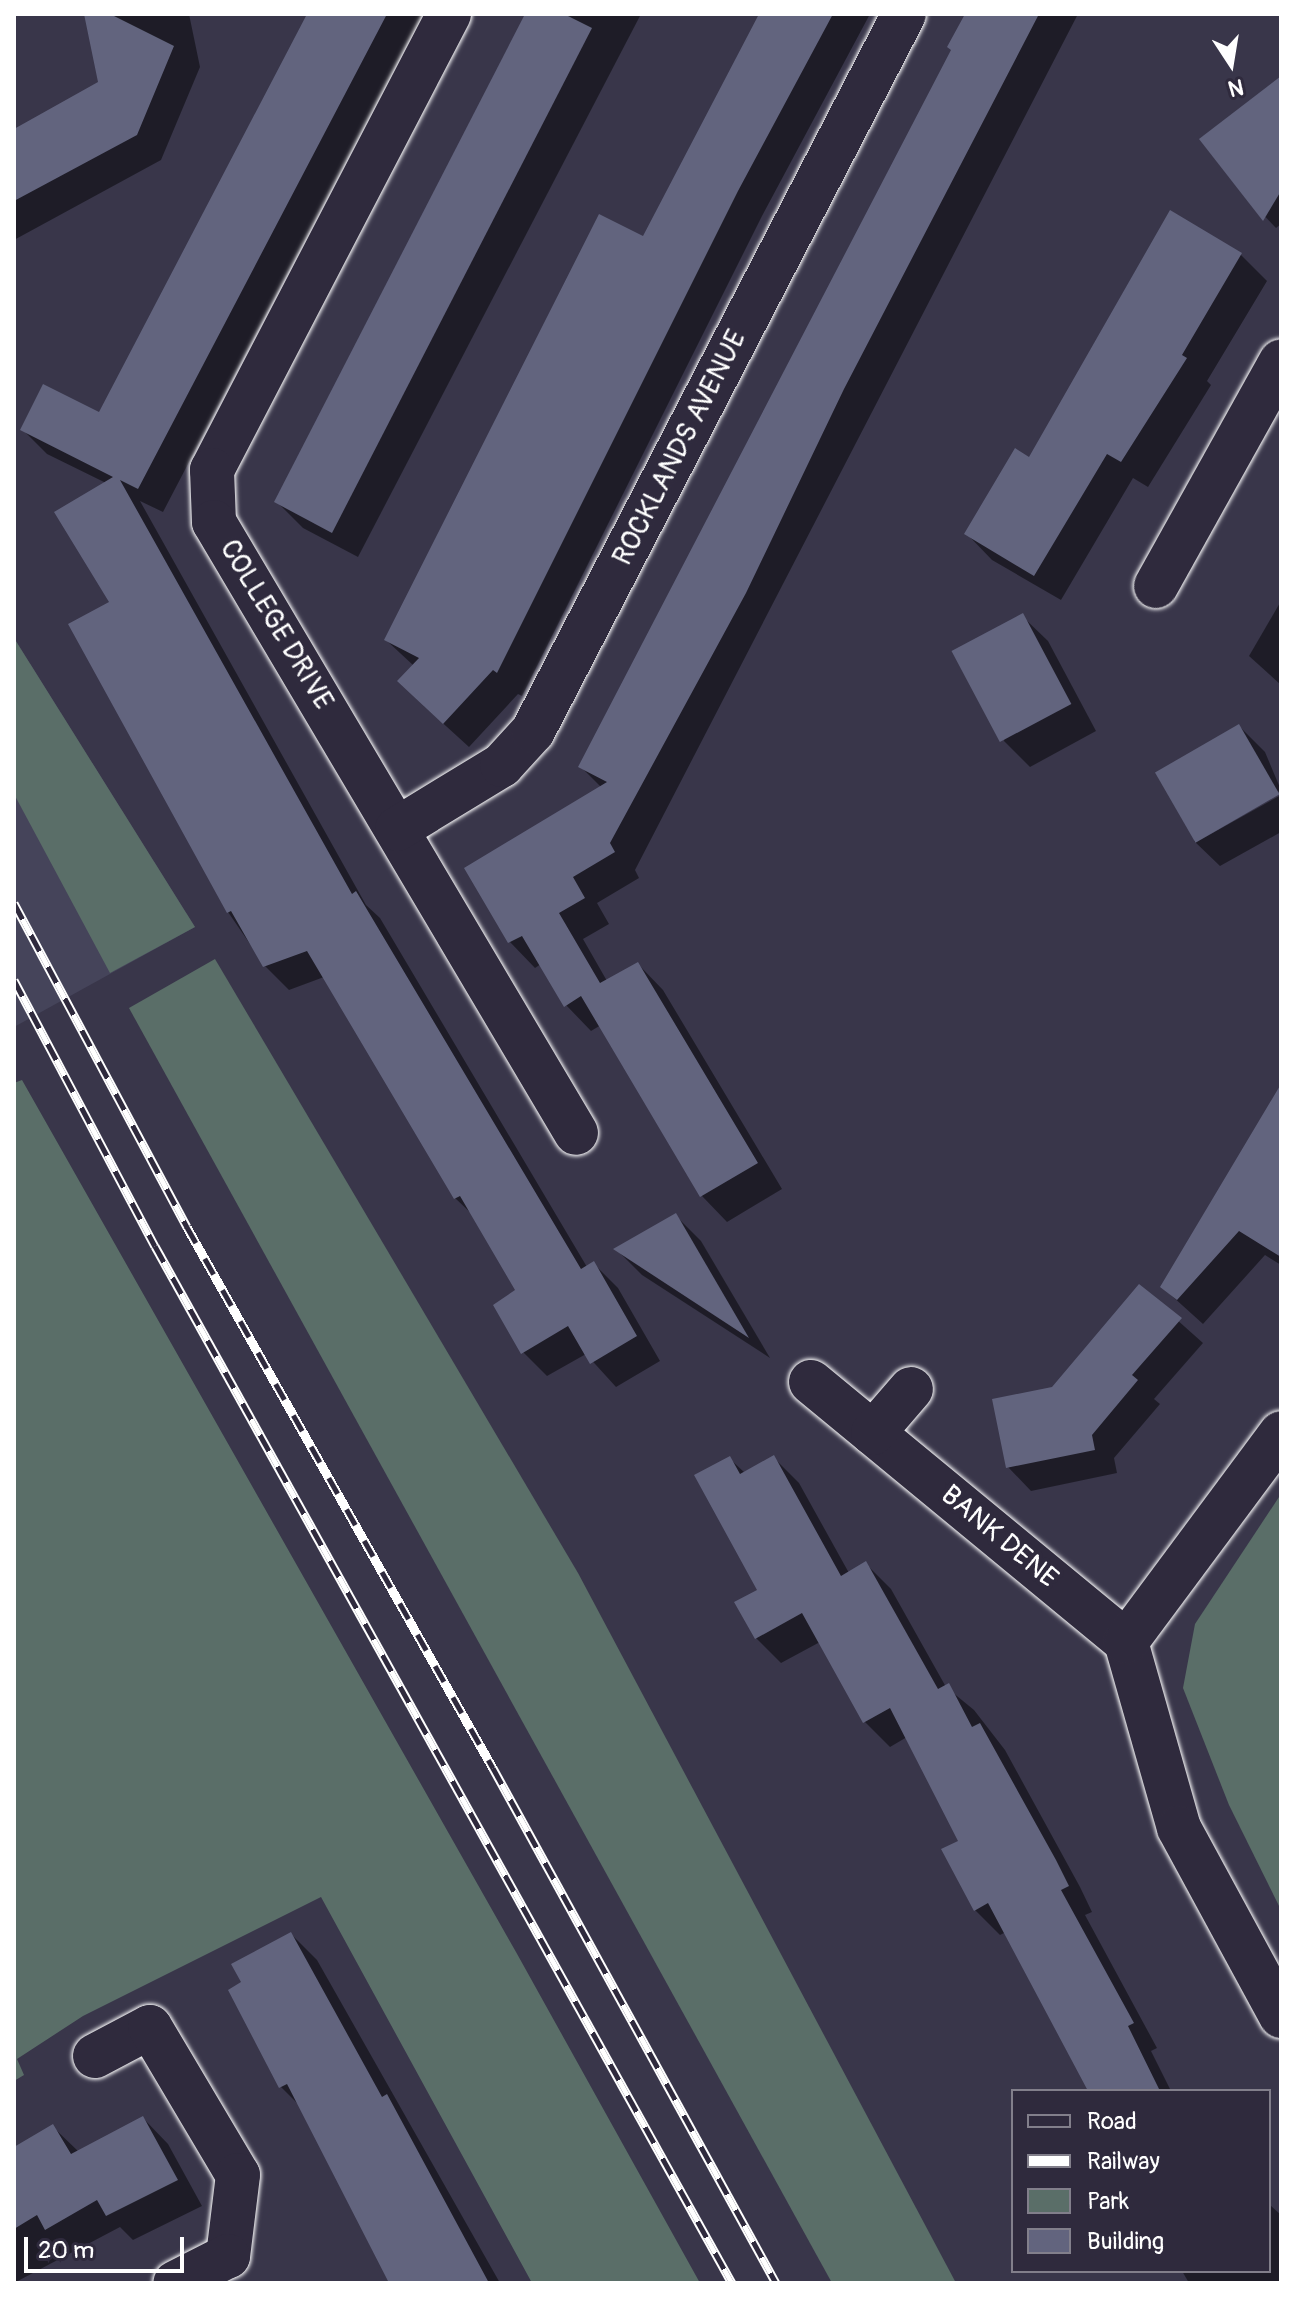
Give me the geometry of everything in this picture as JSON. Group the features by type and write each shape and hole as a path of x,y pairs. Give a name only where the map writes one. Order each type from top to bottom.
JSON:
{"street":[{"name":"COLLEGE DRIVE","path":"449,14 212,470 214,522 576,1133"},
{"name":"ROCKLANDS AVENUE","path":"397,829 502,765 533,731 904,14"},
{"path":"1156,586 1281,361"},
{"name":"BANK DENE","path":"811,1382 1126,1642"},
{"path":"873,1433 911,1389"},
{"path":"1281,1433 1126,1642 1179,1828 1281,2016"},
{"path":"95,2056 150,2027 238,2175 235,2269 175,2283"}],"shaded area":[{"path":"14,638 195,927 14,1027"}],"green space":[{"path":"14,638 195,927 110,973 14,794"},
{"path":"215,959 578,1573 956,2283 832,2283 129,1008"},
{"path":"22,1080 700,2283 532,2283 321,1897 83,2016 17,2059 24,2075 14,2081 14,1083"},
{"path":"1281,1494 1281,1910 1229,1805 1183,1688 1195,1624"}],"building":[{"path":"84,14 110,14 174,46 137,135 14,201 14,129 98,82"},
{"path":"307,14 387,14 138,489 120,480 352,894 356,891 581,1269 594,1261 637,1336 590,1364 568,1326 521,1354 493,1305 515,1290 460,1196 454,1199 307,951 263,967 231,911 227,913 68,624 109,602 54,512 113,477 20,430 43,384 99,412"},
{"path":"525,14 564,14 592,28 332,533 274,502"},
{"path":"759,14 833,14 738,191 497,673 493,670 443,724 397,681 419,658 384,640 599,214 643,236"},
{"path":"965,14 1039,14 844,389 746,593 610,843 615,852 573,877 585,898 559,913 600,983 638,962 758,1163 700,1197 581,996 564,1007 522,936 508,943 464,868 607,782 578,767 951,50 947,47"},
{"path":"1281,76 1281,191 1263,221 1199,139"},
{"path":"1170,210 1242,253 1182,355 1187,358 1121,462 1107,454 1034,576 964,534 1015,448 1029,457"},
{"path":"1023,613 1071,704 1000,742 951,651"},
{"path":"1239,724 1280,794 1195,843 1155,773"},
{"path":"1281,1084 1281,1257 1239,1231 1177,1300 1160,1287"},
{"path":"676,1213 749,1338 613,1249"},
{"path":"1139,1284 1182,1318 1132,1375 1138,1380 1092,1435 1095,1450 1006,1468 992,1399 1052,1387"},
{"path":"774,1455 841,1576 866,1561 938,1689 949,1683 972,1727 980,1723 1069,1886 1061,1890 1134,2023 1128,2026 1159,2089 1087,2089 988,1903 974,1911 941,1849 958,1841 890,1708 863,1723 802,1613 755,1639 734,1602 757,1590 694,1475 730,1456 740,1474"},
{"path":"291,1932 382,2097 387,2094 489,2283 389,2283 287,2084 279,2088 228,1990 241,1982 231,1964"},
{"path":"143,2116 178,2180 106,2216 97,2200 45,2230 37,2215 14,2229 14,2147 53,2124 71,2154"}],"railway":[{"path":"14,903 187,1227 493,1768 776,2283"},
{"path":"14,980 155,1246 732,2283"}]}
